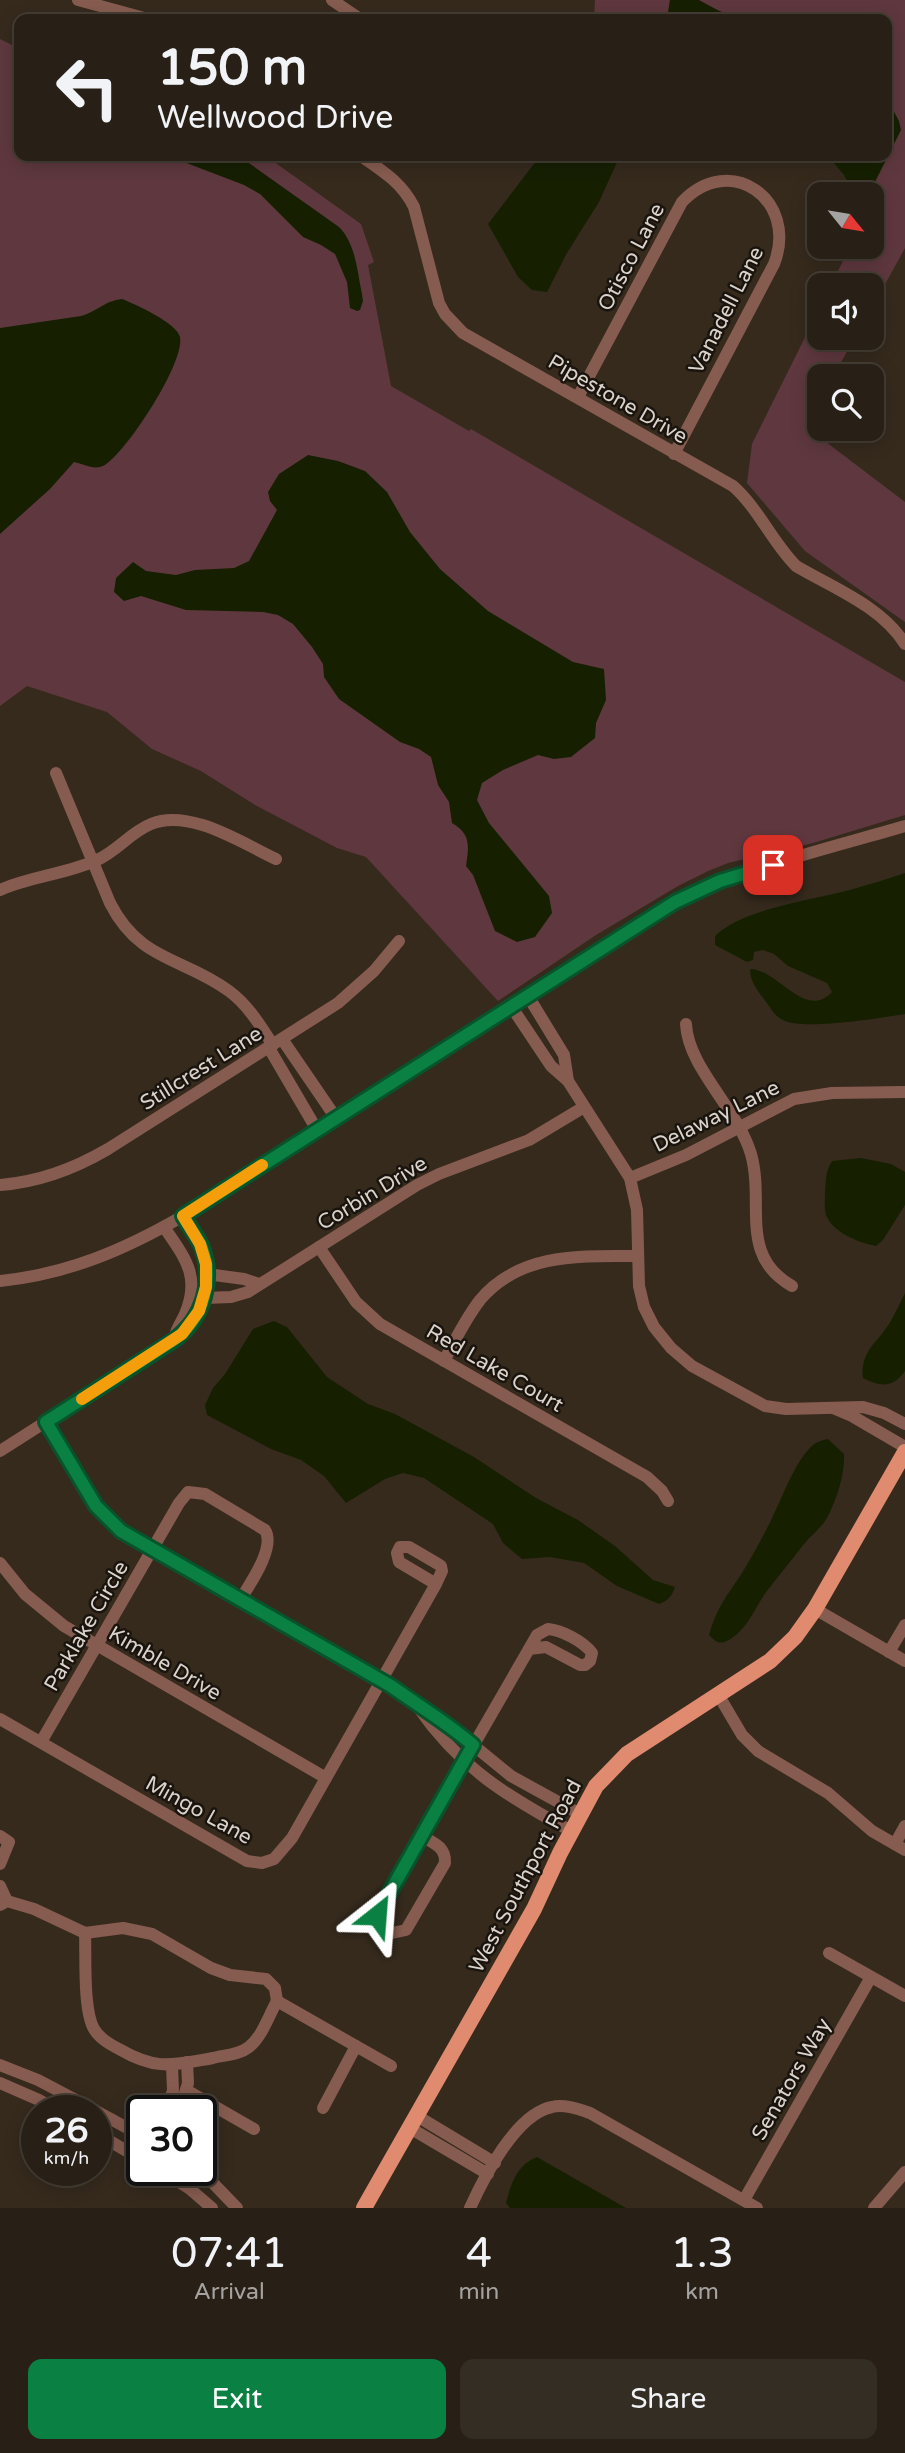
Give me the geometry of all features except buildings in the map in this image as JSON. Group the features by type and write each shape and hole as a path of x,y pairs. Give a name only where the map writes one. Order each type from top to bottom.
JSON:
{"main road":[{"name":"West Southport Road","path":"364,2208 534,1909 571,1831 603,1777 627,1754 719,1696 784,1650 815,1609 905,1450"}],"street":[{"path":"78,0 100,3 133,14"},
{"path":"332,0 353,14"},
{"name":"Pipestone Drive","path":"368,161 392,177 407,195 417,219 435,291 445,314 453,323 476,341 733,486 752,506 796,566 878,614 896,630 905,644"},
{"name":"Otisco Lane","path":"578,397 682,202 694,191 715,182 733,181 751,188"},
{"name":"Vanadell Lane","path":"674,454 780,248 776,214 766,199 751,188"},
{"path":"56,773 112,908 132,936 154,953 232,993 252,1013 336,1118"},
{"path":"0,890 92,862 151,824 175,819 195,822 276,859"},
{"path":"0,1282 72,1269 142,1240 655,914 699,890 738,875 905,826"},
{"name":"Stillcrest Lane","path":"0,1185 26,1182 55,1174 97,1156 347,997 399,941"},
{"path":"527,996 564,1055 568,1081"},
{"path":"512,1006 551,1066 568,1081 630,1178 637,1206 639,1286 647,1312 664,1340 687,1363 765,1406 786,1409 857,1407 875,1410 905,1424"},
{"path":"686,1024 692,1050 740,1126 747,1142 754,1170 759,1250 772,1271 792,1286"},
{"path":"275,1044 317,1130"},
{"name":"Delaway Lane","path":"630,1178 686,1155 784,1103 808,1095 836,1092 904,1092"},
{"name":"Corbin Drive","path":"191,1288 205,1294 234,1297 248,1292 424,1181 539,1135 584,1107"},
{"path":"0,1451 174,1340 192,1322 205,1294 207,1274 200,1244 183,1216"},
{"path":"164,1227 189,1264 192,1281 185,1314 174,1340"},
{"name":"Red Lake Court","path":"319,1247 352,1297 385,1327 647,1477 668,1501"},
{"path":"444,1361 480,1301 494,1286 513,1273 563,1256 638,1256"},
{"path":"207,1274 259,1284"},
{"path":"833,1408 905,1450"},
{"path":"46,1422 96,1506 121,1531 381,1681 439,1717 520,1782 580,1814"},
{"name":"Parklake Circle","path":"41,1742 179,1503 188,1492 205,1494 265,1530 269,1536 268,1548 240,1600"},
{"name":"Kimble Drive","path":"0,1563 19,1588 64,1626 326,1778"},
{"name":"Mingo Lane","path":"0,1719 247,1861 262,1863 274,1859 285,1847 436,1584"},
{"path":"815,1609 905,1661"},
{"path":"889,1652 905,1625"},
{"path":"421,1836 443,1850 445,1863 406,1930 392,1933 380,1926 377,1913 464,1760 537,1635 554,1629 588,1648 592,1655 590,1661 583,1665 546,1647 529,1649"},
{"path":"719,1696 742,1735 758,1751 828,1793 872,1831 900,1847 905,1826"},
{"path":"418,1706 431,1726 464,1760 499,1789 571,1831"},
{"path":"0,1836 9,1842 0,1864"},
{"path":"0,1886 3,1903 34,1909 85,1933 123,1928 152,1934 211,1968 230,1975 266,1979 275,1988 277,2001 255,2041 248,2048 236,2053 172,2065 139,2060 105,2041 94,2030 88,2012 85,1933"},
{"path":"829,1953 905,1996"},
{"name":"Senators Way","path":"744,2200 871,1977"},
{"path":"277,2001 391,2066"},
{"path":"323,2108 356,2046"},
{"path":"185,2095 187,2062"},
{"path":"0,2065 38,2080 66,2095"},
{"path":"171,2095 172,2065"},
{"path":"0,2083 28,2095"},
{"path":"187,2090 254,2129"},
{"path":"470,2208 514,2132 532,2116 556,2106 577,2108 757,2208"},
{"path":"413,2122 492,2168"},
{"path":"874,2208 905,2172"},
{"path":"185,2186 212,2208"},
{"path":"216,2186 237,2208"}],"shaded area":[{"path":"595,0 670,0 668,14 594,14"},
{"path":"670,0 699,0 725,14 668,14"},
{"path":"692,0 905,0 905,248 884,286 884,273 837,273 844,259 884,259 884,182 873,182 882,161 892,161 892,14 727,14"},
{"path":"0,39 14,47 14,161 273,161 361,224 374,262 368,265 391,386 469,431 471,429 905,682 905,815 813,843 728,863 708,871 596,935 498,1001 366,857 337,848 257,806 201,771 152,749 107,712 27,686 0,706"},
{"path":"892,108 901,130 892,148"},
{"path":"246,161 339,227 349,241 355,258 363,301 360,310 350,308 347,282 335,254 303,237 260,194 184,162"},
{"path":"536,161 618,161 599,202 567,253 547,292 532,290 518,277 488,224"},
{"path":"832,161 886,161 875,182 848,182"},
{"path":"122,299 164,320 180,337 179,349 164,385 153,406 115,457 105,465 97,467 74,462 50,489 0,534 0,328 81,316"},
{"path":"807,333 807,350 848,350 840,364 807,364 807,441 825,441 905,502 905,622 805,551 747,483 752,444"},
{"path":"308,455 338,461 365,471 387,492 410,532 440,569 488,611 573,662 604,669 606,700 596,723 595,738 571,757 554,759 538,755 503,770 482,783 477,800 489,823 549,896 552,913 535,937 517,942 495,931 473,875 466,866 466,836 452,823 449,802 438,785 431,757 400,742 339,699 324,677 323,664 293,624 278,615 263,612 186,610 141,596 124,601 114,592 116,578 133,562 146,571 176,575 195,570 234,568 249,561 277,510 270,501 268,492 279,474"},
{"path":"905,873 905,1014 826,1024 785,1021 775,1014 758,991 752,981 750,969 760,971 812,1001 822,999 832,992 827,983 788,966 774,954 763,950 754,952 753,960 747,962 715,945 715,936 743,918"},
{"path":"861,1158 891,1164 905,1172 905,1205 883,1240 876,1246 854,1239 834,1227 825,1212 826,1177 832,1161"},
{"path":"905,1293 905,1371 891,1383 869,1381 863,1378 866,1355 889,1324"},
{"path":"274,1321 287,1327 327,1377 368,1404 395,1414 474,1457 536,1498 578,1520 615,1546 653,1580 675,1587 671,1596 659,1604 617,1586 584,1563 550,1557 522,1559 503,1543 493,1524 424,1478 403,1473 385,1479 346,1503 324,1476 301,1460 271,1449 207,1415 205,1405 213,1388 253,1329"},
{"path":"828,1439 844,1454 840,1486 828,1516 772,1585 740,1631 727,1641 717,1642 709,1635 722,1602 758,1545 807,1451 813,1445"},
{"path":"537,2157 626,2208 510,2208 506,2203 516,2176 524,2165"}],"slow traffic":[{"path":"82,1399 174,1340 192,1322 204,1300 207,1267 200,1244 183,1216 262,1165"}],"route":[{"path":"377,1915 473,1745 439,1717 418,1706 391,1686 121,1531 96,1506 46,1422 174,1340 192,1322 204,1300 207,1267 200,1244 183,1216 675,902 720,881 773,865"}]}
